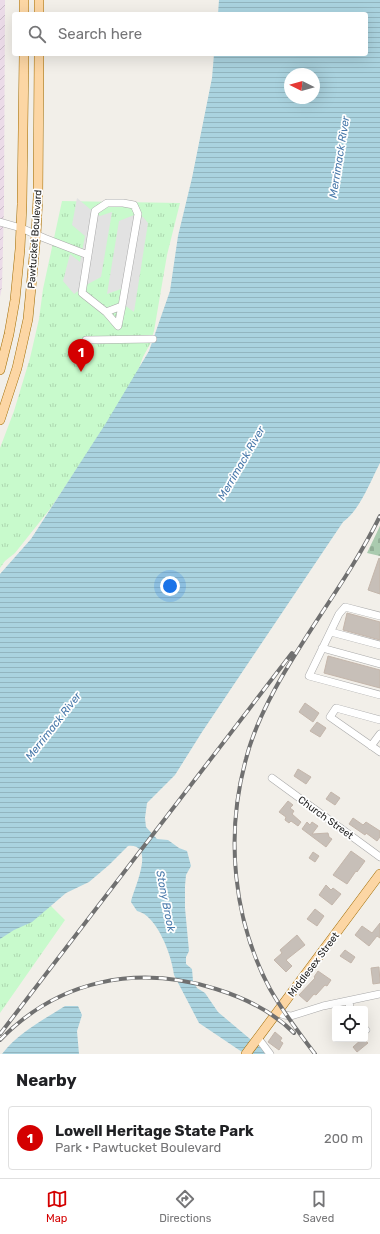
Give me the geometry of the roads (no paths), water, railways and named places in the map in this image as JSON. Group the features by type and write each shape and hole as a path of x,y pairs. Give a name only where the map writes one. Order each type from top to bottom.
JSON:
{"main road":[{"path":"24,0 24,12"},
{"path":"39,0 39,12"},
{"name":"Pawtucket Boulevard","path":"0,370 9,334 15,300 21,228 24,56"},
{"name":"Pawtucket Boulevard","path":"0,420 17,368 28,319 38,197 39,56"},
{"name":"Middlesex Street","path":"246,1054 380,874"}],"street":[{"path":"117,339 138,214 134,205 107,203 95,211 82,293 106,312 118,326"},
{"path":"0,222 21,228 88,255"},
{"path":"106,312 122,306"},
{"path":"86,340 153,339"},
{"path":"380,616 345,607 339,614 309,676 380,695"},
{"path":"331,632 380,645"},
{"path":"322,648 380,664"},
{"path":"380,720 336,708 330,717 380,752"},
{"path":"372,746 380,734"},
{"name":"Church Street","path":"272,778 380,857"},
{"path":"278,1012 291,1016 323,1006 380,994"},
{"path":"349,1001 350,1006"},
{"path":"257,1039 270,1054"}],"water":[{"path":"219,0 380,0 380,463 360,503 343,522 202,732 175,775 147,803 145,818 146,827 157,839 168,840 179,848 187,851 191,866 186,875 185,886 185,908 189,951 186,957 186,964 192,969 193,981 197,988 205,993 218,1012 263,1050 265,1054 245,1054 199,1023 174,975 167,947 157,928 144,914 137,911 131,902 139,878 142,859 141,852 137,847 128,846 89,882 66,893 32,922 14,930 0,939 0,574 31,539 106,423 149,351 170,291 178,236 192,178 212,78 214,56 368,56 368,12 218,12"},
{"path":"65,1006 78,1006 82,1015 77,1031 79,1054 2,1054 8,1046 23,1033"}],"railway":[{"path":"315,1054 270,989 257,962 248,935 236,877 236,817 239,788 248,750 266,706 287,667 342,582 380,516"},
{"path":"0,1034 292,653"},
{"path":"0,1040 23,1020 47,1003 73,991 100,983 128,978 157,978 186,982 216,989 258,1006 277,1018 294,1033"}],"place":[{"name":"Lowell Heritage State Park","path":"81,372"}],"water label":[{"name":"Merrimack River","path":"339,157"},
{"name":"Merrimack River","path":"241,463"},
{"name":"Merrimack River","path":"53,726"},
{"name":"Stony Brook","path":"166,901"}]}
